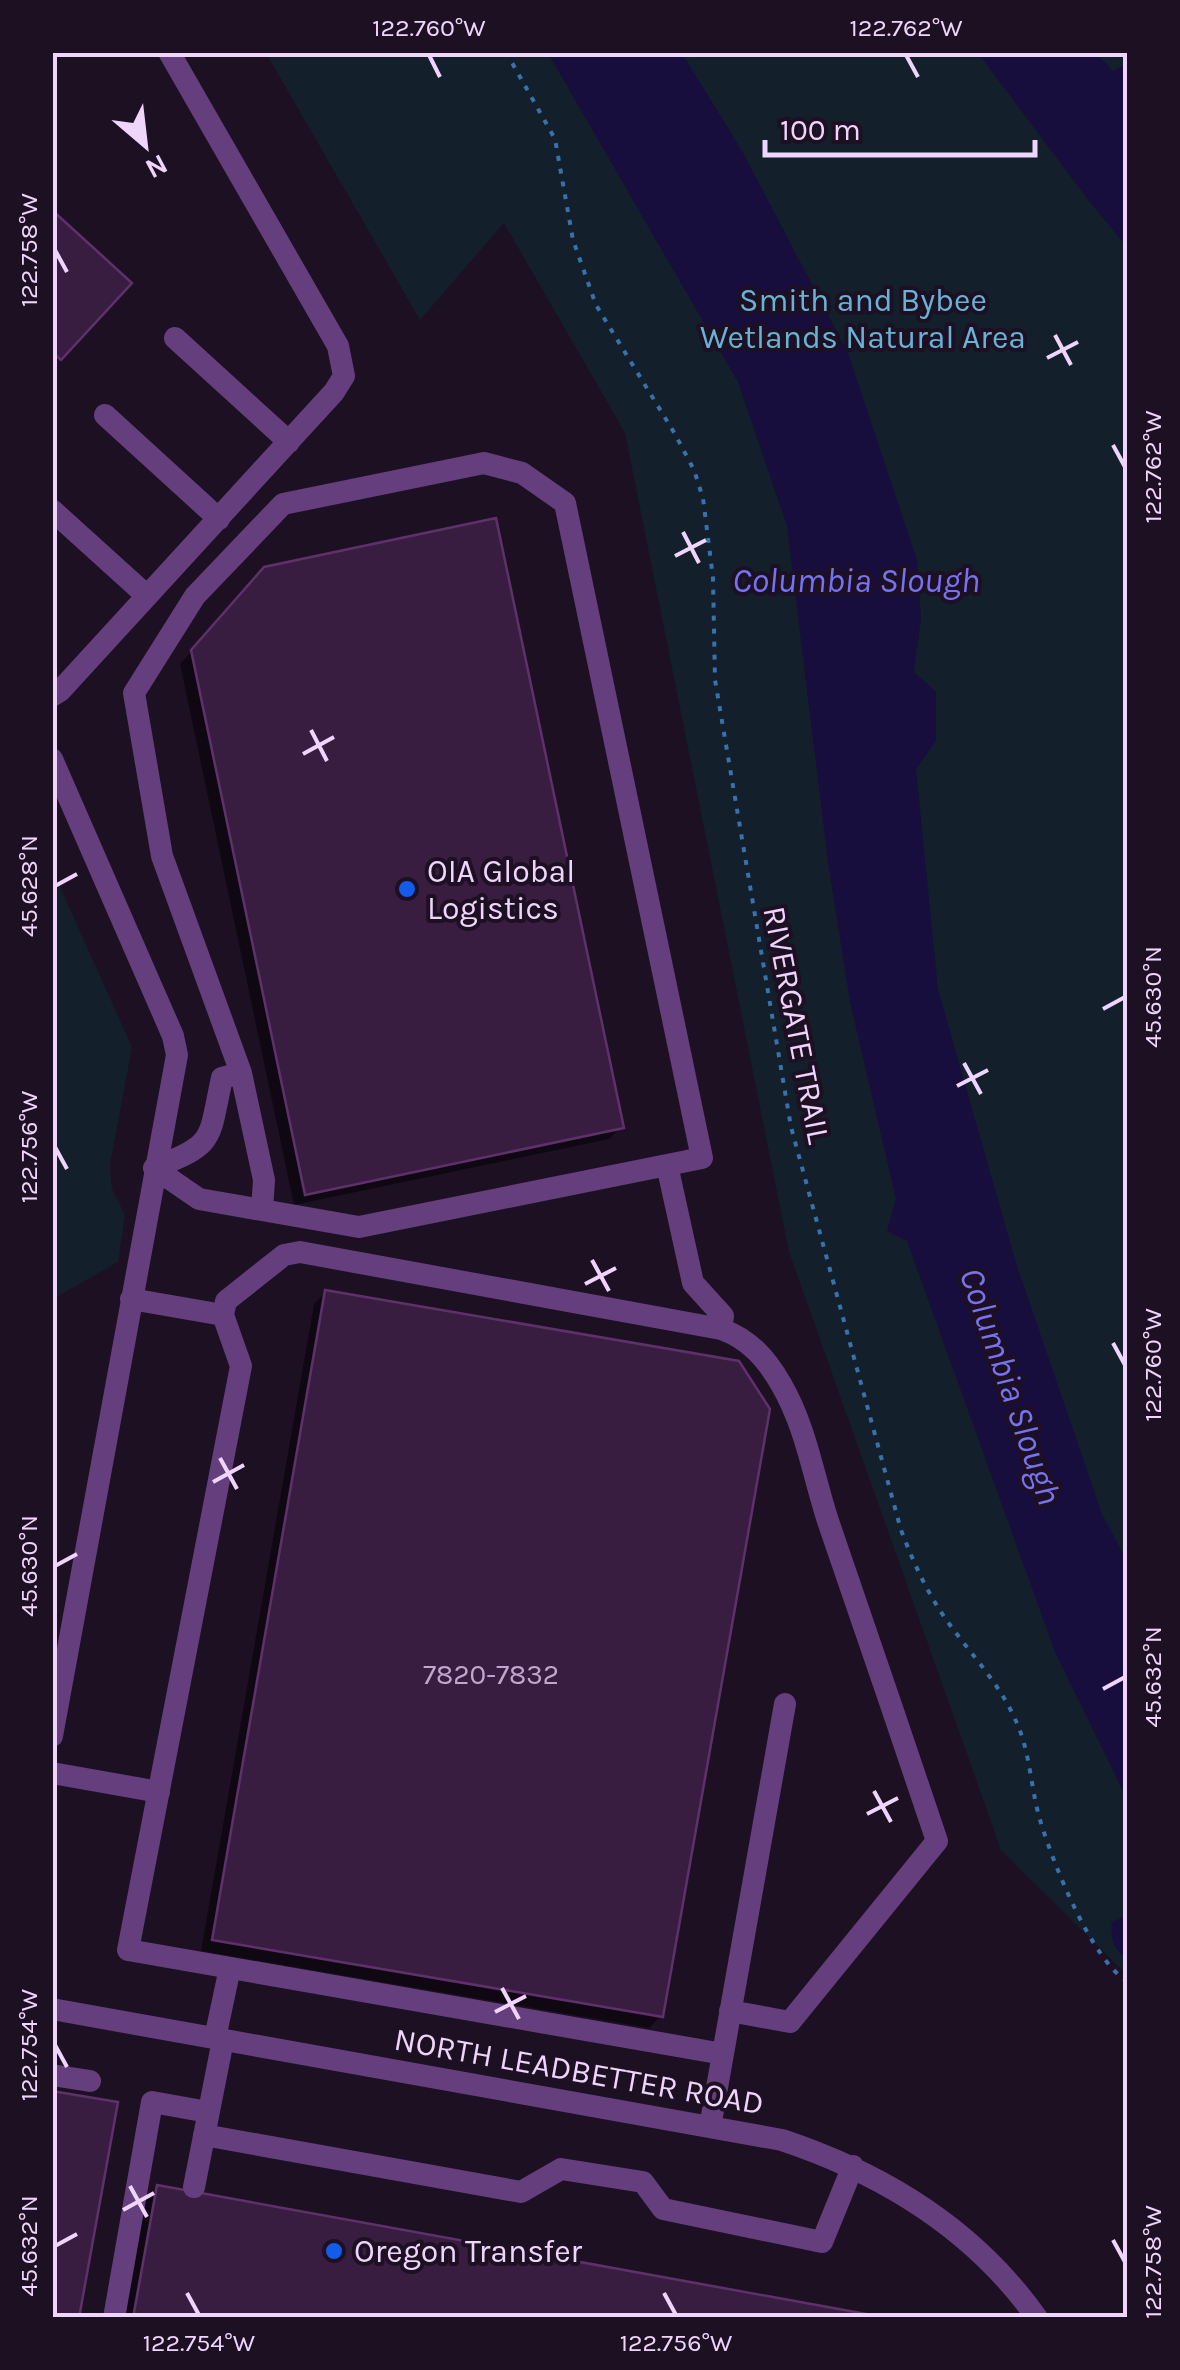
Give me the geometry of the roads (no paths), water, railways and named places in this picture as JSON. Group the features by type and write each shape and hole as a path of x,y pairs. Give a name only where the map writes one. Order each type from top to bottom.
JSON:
{"street":[{"path":"52,696 334,392 344,376 343,359 169,52"},
{"path":"176,338 288,442"},
{"path":"105,415 218,519"},
{"path":"154,1168 200,1199 262,1210 360,1226 702,1158 565,503 522,473 484,463 283,504 194,596 134,693 162,856 241,1074 264,1180 262,1210"},
{"path":"52,510 147,596"},
{"path":"52,759 173,1036 177,1055 52,1736"},
{"path":"154,1168 197,1151 208,1137 222,1078 241,1074"},
{"path":"667,1165 693,1284 724,1316 721,1328"},
{"path":"723,2054 128,1950 241,1366 223,1315 226,1301 284,1255 300,1252 721,1328 741,1336 759,1352 780,1382 802,1427 821,1499 937,1841 790,2022 730,2012"},
{"path":"131,1299 223,1315"},
{"path":"710,2127 785,1704"},
{"path":"52,1773 158,1792"},
{"path":"194,2187 230,1968"},
{"name":"NORTH LEADBETTER ROAD","path":"52,2009 782,2140 853,2166 923,2206 995,2265 1037,2318"},
{"path":"52,2075 90,2081"},
{"path":"114,2318 152,2102 206,2124 521,2192 561,2169 643,2182 662,2209 822,2242 853,2166"}],"water":[{"name":"Columbia Slough","path":"548,53 682,53 742,151 848,353 917,560 921,618 914,672 936,692 936,741 916,769 938,989 1016,1263 1102,1514 1127,1561 1127,1799 1055,1652 907,1241 887,1231 896,1199 850,1002 828,862 787,526 738,382"},
{"path":"978,53 1096,53 1113,71 1127,63 1127,247 1089,201"},
{"path":"1127,1915 1127,1958 1116,1947 1111,1927 1112,1922"}],"place":[{"name":"OIA Global Logistics","path":"407,889"},
{"name":"Oregon Transfer","path":"334,2251"}],"park label":[{"name":"Smith and Bybee Wetlands Natural Area","path":"863,318"}]}
